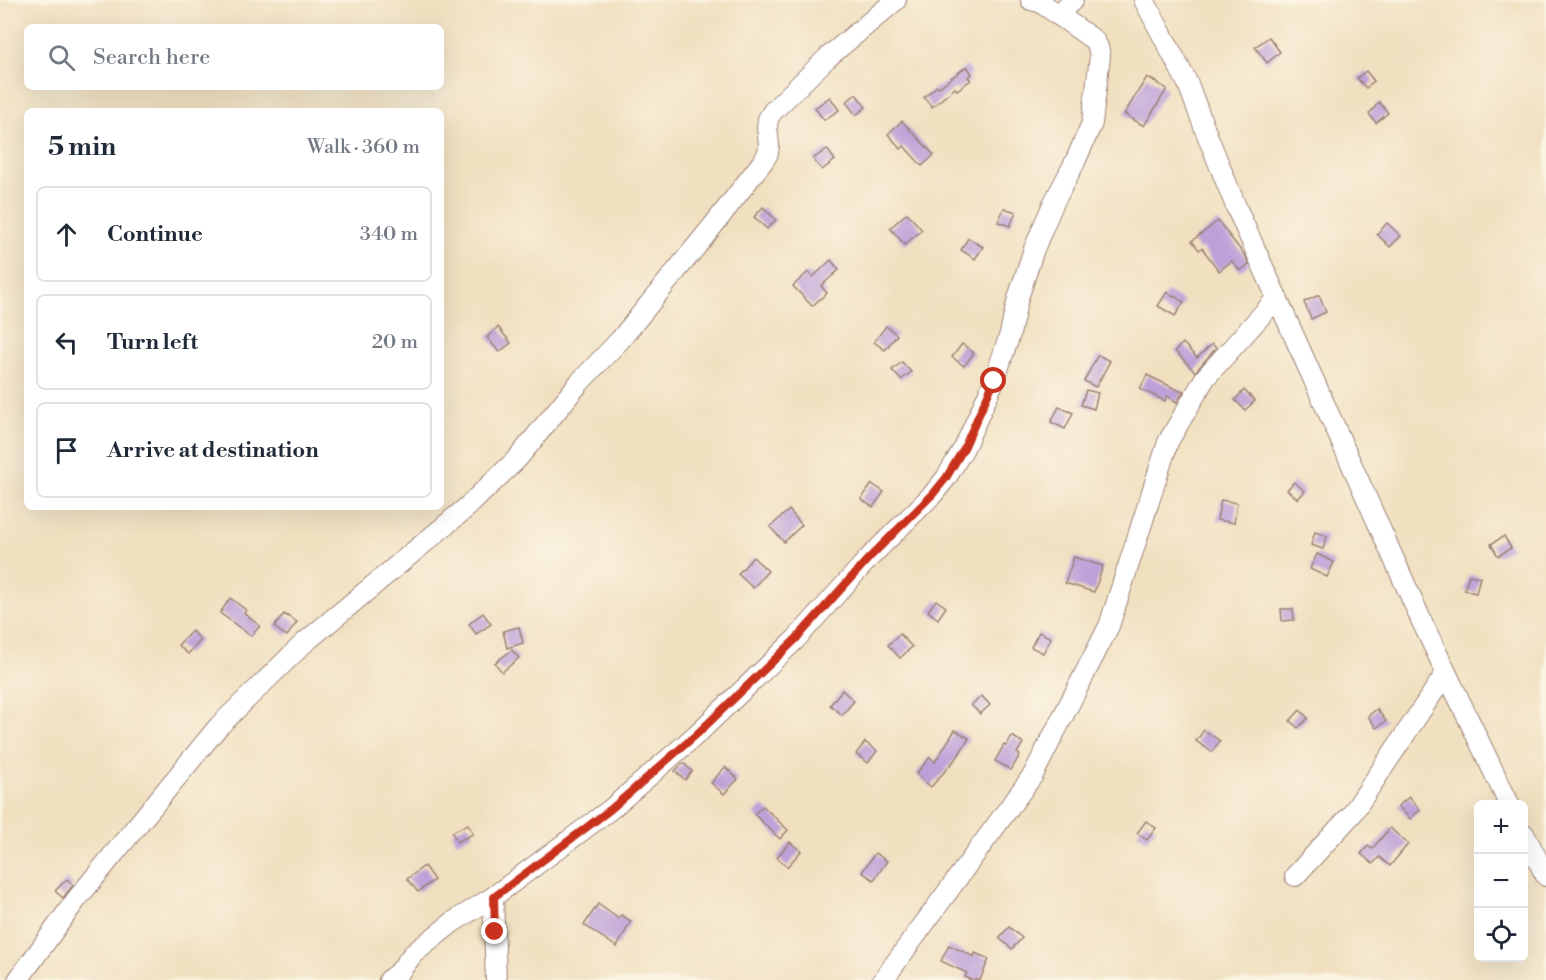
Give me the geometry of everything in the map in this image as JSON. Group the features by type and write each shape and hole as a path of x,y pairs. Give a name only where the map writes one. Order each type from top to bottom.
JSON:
{"street":[{"path":"18,980 76,900 218,727 303,644 466,508 518,458 579,383 627,331 749,180 768,153 767,127 768,119 773,111 827,58 896,0"},
{"path":"389,980 414,954 453,922 494,897 611,809 697,734 796,639 868,559 933,494 956,463 994,381 1010,334 1018,298 1038,240 1092,123 1100,56 1098,47 1089,36 1041,2 1031,0"},
{"path":"1058,15 1073,0"},
{"path":"1144,0 1188,84 1237,209 1423,624 1507,800"},
{"path":"883,980 1033,775 1109,626 1168,442 1205,378 1277,298"},
{"path":"1295,876 1352,814 1446,673"},
{"path":"1528,842 1546,876"},
{"path":"494,897 496,980"}],"building":[{"path":"1269,37 1280,52 1267,63 1255,47"},
{"path":"967,66 972,74 968,77 971,80 957,90 955,88 932,107 924,97"},
{"path":"1366,71 1374,81 1366,88 1357,78"},
{"path":"1147,77 1167,89 1144,126 1124,114"},
{"path":"856,94 866,107 856,115 846,102"},
{"path":"830,97 839,110 824,120 815,108"},
{"path":"1379,102 1388,113 1376,123 1369,114"},
{"path":"902,121 934,155 922,166 904,146 901,149 888,134"},
{"path":"827,149 835,160 822,170 813,159"},
{"path":"763,207 776,220 767,229 754,217"},
{"path":"1004,208 1016,212 1010,226 998,222"},
{"path":"907,213 922,230 905,245 890,228"},
{"path":"1218,221 1246,257 1249,264 1240,271 1232,261 1219,271 1202,248 1199,250 1192,241"},
{"path":"1387,223 1401,236 1390,247 1377,234"},
{"path":"968,238 983,247 975,259 961,250"},
{"path":"831,260 839,270 821,286 827,293 812,306 793,286 808,272 813,277"},
{"path":"1167,292 1184,302 1175,316 1158,306"},
{"path":"1319,295 1326,312 1311,319 1304,302"},
{"path":"886,326 897,335 885,350 874,342"},
{"path":"498,327 511,343 499,352 487,337"},
{"path":"1183,343 1197,358 1212,344 1216,348 1195,372 1175,351"},
{"path":"962,344 974,353 964,366 952,357"},
{"path":"1098,355 1110,361 1096,387 1084,381"},
{"path":"902,362 911,372 901,380 892,370"},
{"path":"1147,375 1184,391 1177,402 1167,396 1165,401 1140,389"},
{"path":"1086,390 1098,393 1094,409 1081,405"},
{"path":"1244,390 1255,401 1245,410 1235,400"},
{"path":"1059,407 1073,413 1065,429 1051,422"},
{"path":"1294,482 1305,491 1298,499 1287,490"},
{"path":"872,484 884,492 873,507 861,499"},
{"path":"1221,500 1237,503 1234,523 1217,520"},
{"path":"789,510 802,525 784,542 770,527"},
{"path":"1315,532 1327,536 1323,549 1311,545"},
{"path":"1504,536 1511,548 1498,556 1491,544"},
{"path":"1317,554 1334,562 1327,577 1310,569"},
{"path":"753,557 768,571 753,588 738,574"},
{"path":"1074,557 1103,566 1094,592 1065,583"},
{"path":"1469,575 1480,577 1476,593 1464,590"},
{"path":"230,598 246,610 244,613 260,626 251,636 220,613"},
{"path":"936,600 946,607 938,619 928,611"},
{"path":"1281,609 1293,609 1294,620 1282,621"},
{"path":"483,613 491,624 476,634 469,624"},
{"path":"284,614 297,622 287,636 274,627"},
{"path":"519,627 523,643 507,648 503,631"},
{"path":"192,631 201,640 188,654 178,645"},
{"path":"1039,632 1051,638 1043,653 1031,647"},
{"path":"900,634 912,647 900,658 888,645"},
{"path":"512,650 519,658 502,672 495,663"},
{"path":"842,690 854,701 842,715 830,705"},
{"path":"982,696 990,705 980,714 971,705"},
{"path":"1377,709 1386,721 1376,728 1368,716"},
{"path":"1300,710 1308,718 1298,728 1290,721"},
{"path":"955,730 969,738 958,756 931,787 916,774 930,757 935,762"},
{"path":"1204,730 1220,741 1212,752 1196,741"},
{"path":"1012,736 1023,743 1017,753 1020,755 1011,770 995,761"},
{"path":"865,742 877,751 868,763 856,754"},
{"path":"683,763 692,771 685,780 675,771"},
{"path":"725,767 738,779 724,794 711,783"},
{"path":"1409,797 1420,810 1410,819 1398,806"},
{"path":"763,806 788,830 780,839 754,814"},
{"path":"1146,821 1156,828 1147,840 1137,833"},
{"path":"468,824 473,834 457,842 452,832"},
{"path":"1390,828 1408,844 1390,866 1379,857 1373,864 1361,854 1368,846 1372,849"},
{"path":"790,842 801,851 787,867 777,857"},
{"path":"875,853 887,861 874,880 862,872"},
{"path":"424,866 434,880 418,892 407,879"},
{"path":"67,879 73,885 63,898 55,891"},
{"path":"598,904 619,919 621,915 631,921 617,947 584,925"},
{"path":"1009,927 1022,938 1012,949 999,938"},
{"path":"949,945 974,957 975,953 989,959 980,980 971,980 965,977 967,973 941,961"}],"route":[{"path":"495,932 494,897 611,809 697,734 796,639 868,559 933,494 956,463 994,381"}]}
